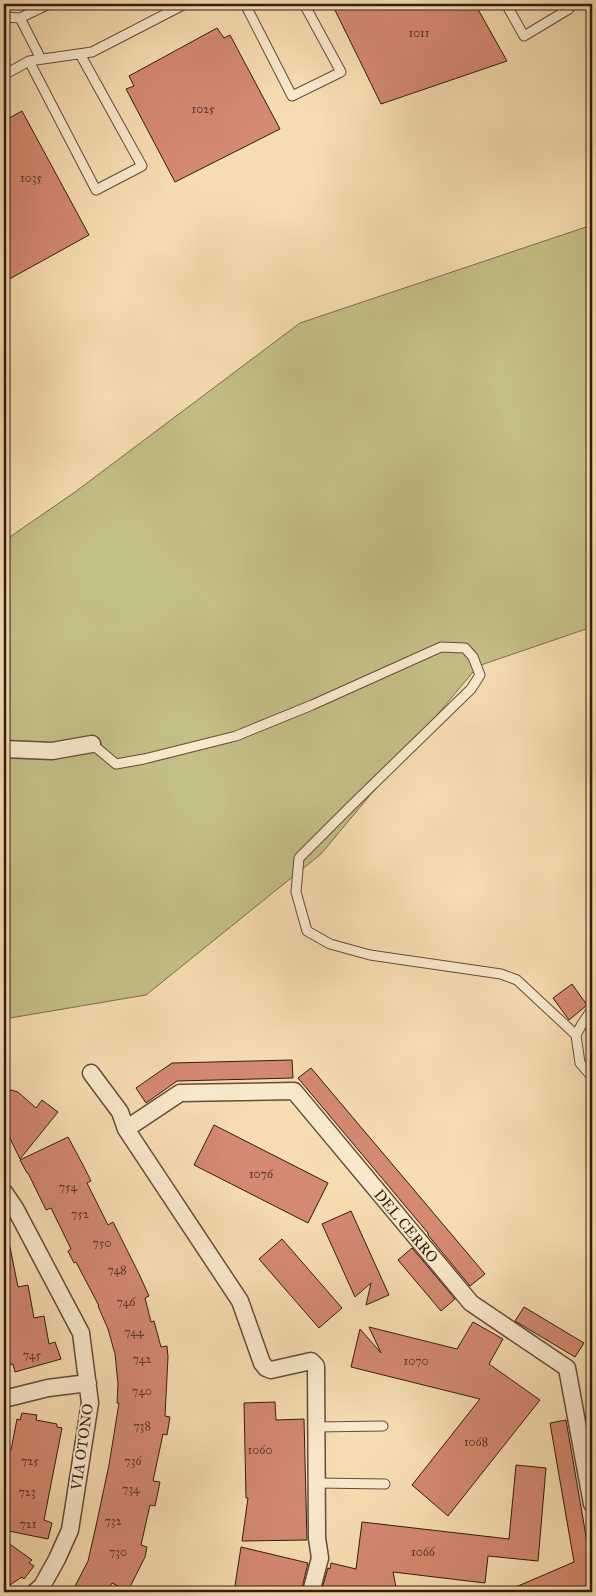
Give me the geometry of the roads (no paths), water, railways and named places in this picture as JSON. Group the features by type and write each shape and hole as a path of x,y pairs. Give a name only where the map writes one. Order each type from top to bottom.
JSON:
{"street":[{"path":"4,749 52,750 92,744"},
{"path":"91,1073 120,1112 126,1129 240,1301 262,1363 271,1370 311,1361 315,1363 317,1538 320,1558 311,1592"},
{"name":"DEL CERRO","path":"126,1129 180,1093 294,1091 470,1303 567,1368 592,1504"},
{"name":"VIA OTONO","path":"4,1192 15,1208 81,1333 90,1403 70,1530 42,1586 35,1592"},
{"path":"4,1399 48,1388 88,1383"}],"lane":[{"path":"4,75 29,61 92,52 185,4"},
{"path":"244,4 292,96 341,72 304,4"},
{"path":"506,4 524,36 569,8 566,4"},
{"path":"4,17 20,18 43,5"},
{"path":"20,18 41,59"},
{"path":"29,61 96,190 142,166 80,54"},
{"path":"92,744 116,764 236,736 312,706 441,648 465,648 474,657 480,675 471,689 299,858 296,892 306,931 330,944 370,955 502,974 516,980 576,1035 580,1063 592,1077"},
{"path":"576,1035 592,1009"},
{"path":"316,1427 383,1426"},
{"path":"317,1483 385,1484"}]}
